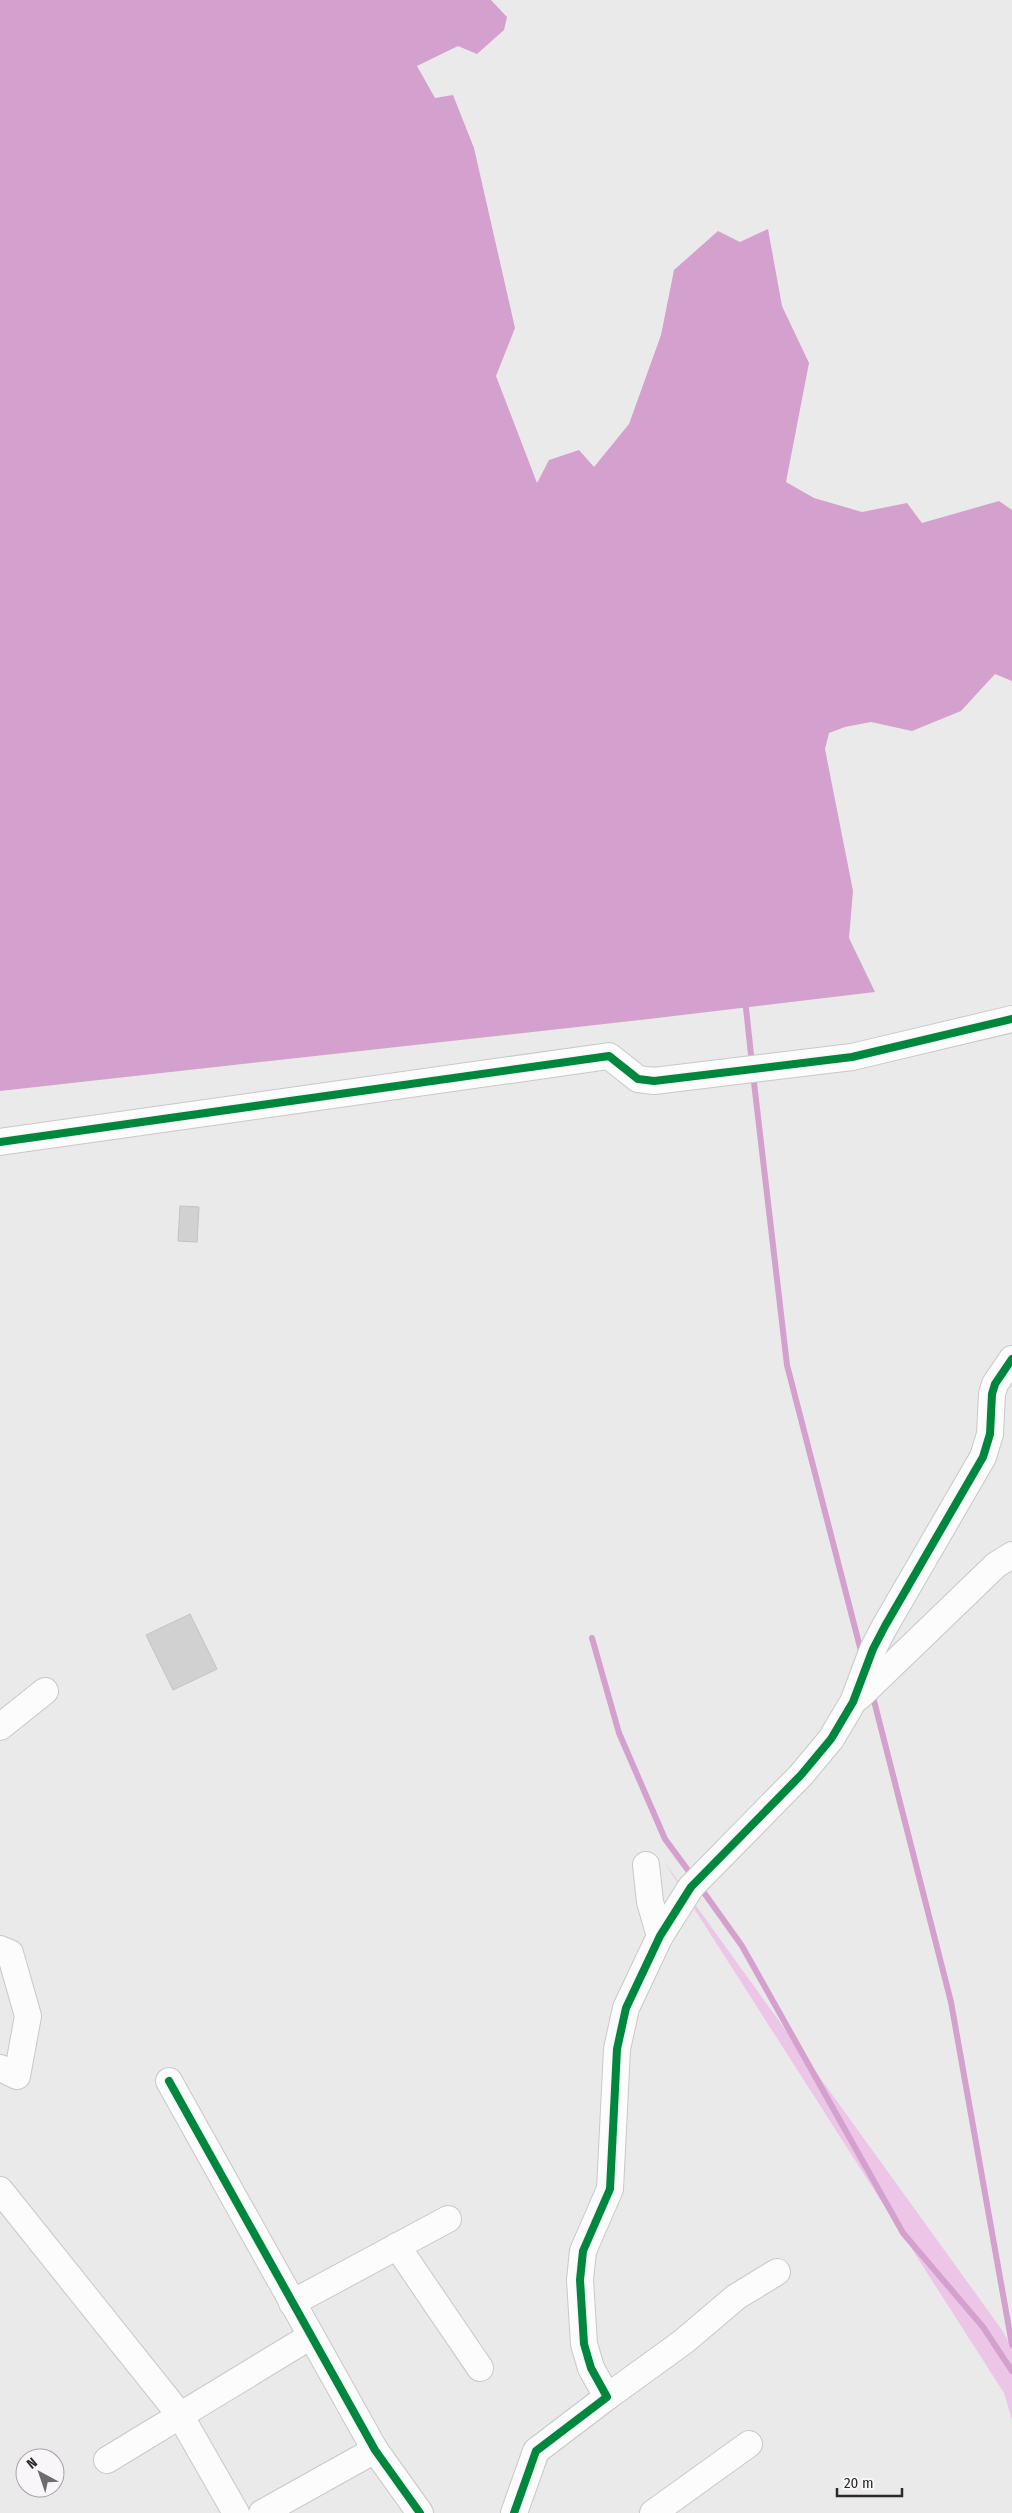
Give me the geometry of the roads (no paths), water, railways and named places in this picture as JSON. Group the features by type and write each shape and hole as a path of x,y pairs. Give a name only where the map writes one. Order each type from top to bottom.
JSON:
{"street":[{"path":"0,1142 609,1056 638,1079 646,1082 674,1079 852,1057 1012,1019"},
{"path":"607,2397 591,2368 584,2344 581,2268 583,2251 610,2189 617,2049 622,2018 630,1997 660,1936 691,1887 819,1754 853,1702 873,1649 885,1626 982,1457 990,1434 992,1394 995,1384 1012,1358"},
{"path":"853,1702 996,1564 1012,1555"},
{"path":"0,1727 45,1691"},
{"path":"646,1865 650,1902 660,1936"},
{"path":"0,1949 10,1953 28,2016 17,2076 0,2068"},
{"path":"169,2081 375,2450 420,2513"},
{"path":"0,2190 180,2415 236,2513"},
{"path":"292,2303 448,2219"},
{"path":"397,2246 480,2368"},
{"path":"514,2513 536,2451 683,2342 736,2297 777,2272"},
{"path":"107,2460 311,2336"},
{"path":"653,2513 749,2444"},
{"path":"262,2513 375,2450"}],"waterway":[{"path":"746,1008 752,1064"},
{"path":"753,1074 787,1365 862,1655"},
{"path":"592,1638 619,1733 665,1839 693,1877"},
{"path":"872,1693 951,2002 1012,2345"},
{"path":"700,1887 742,1946 903,2233 983,2327 1012,2371"}]}
